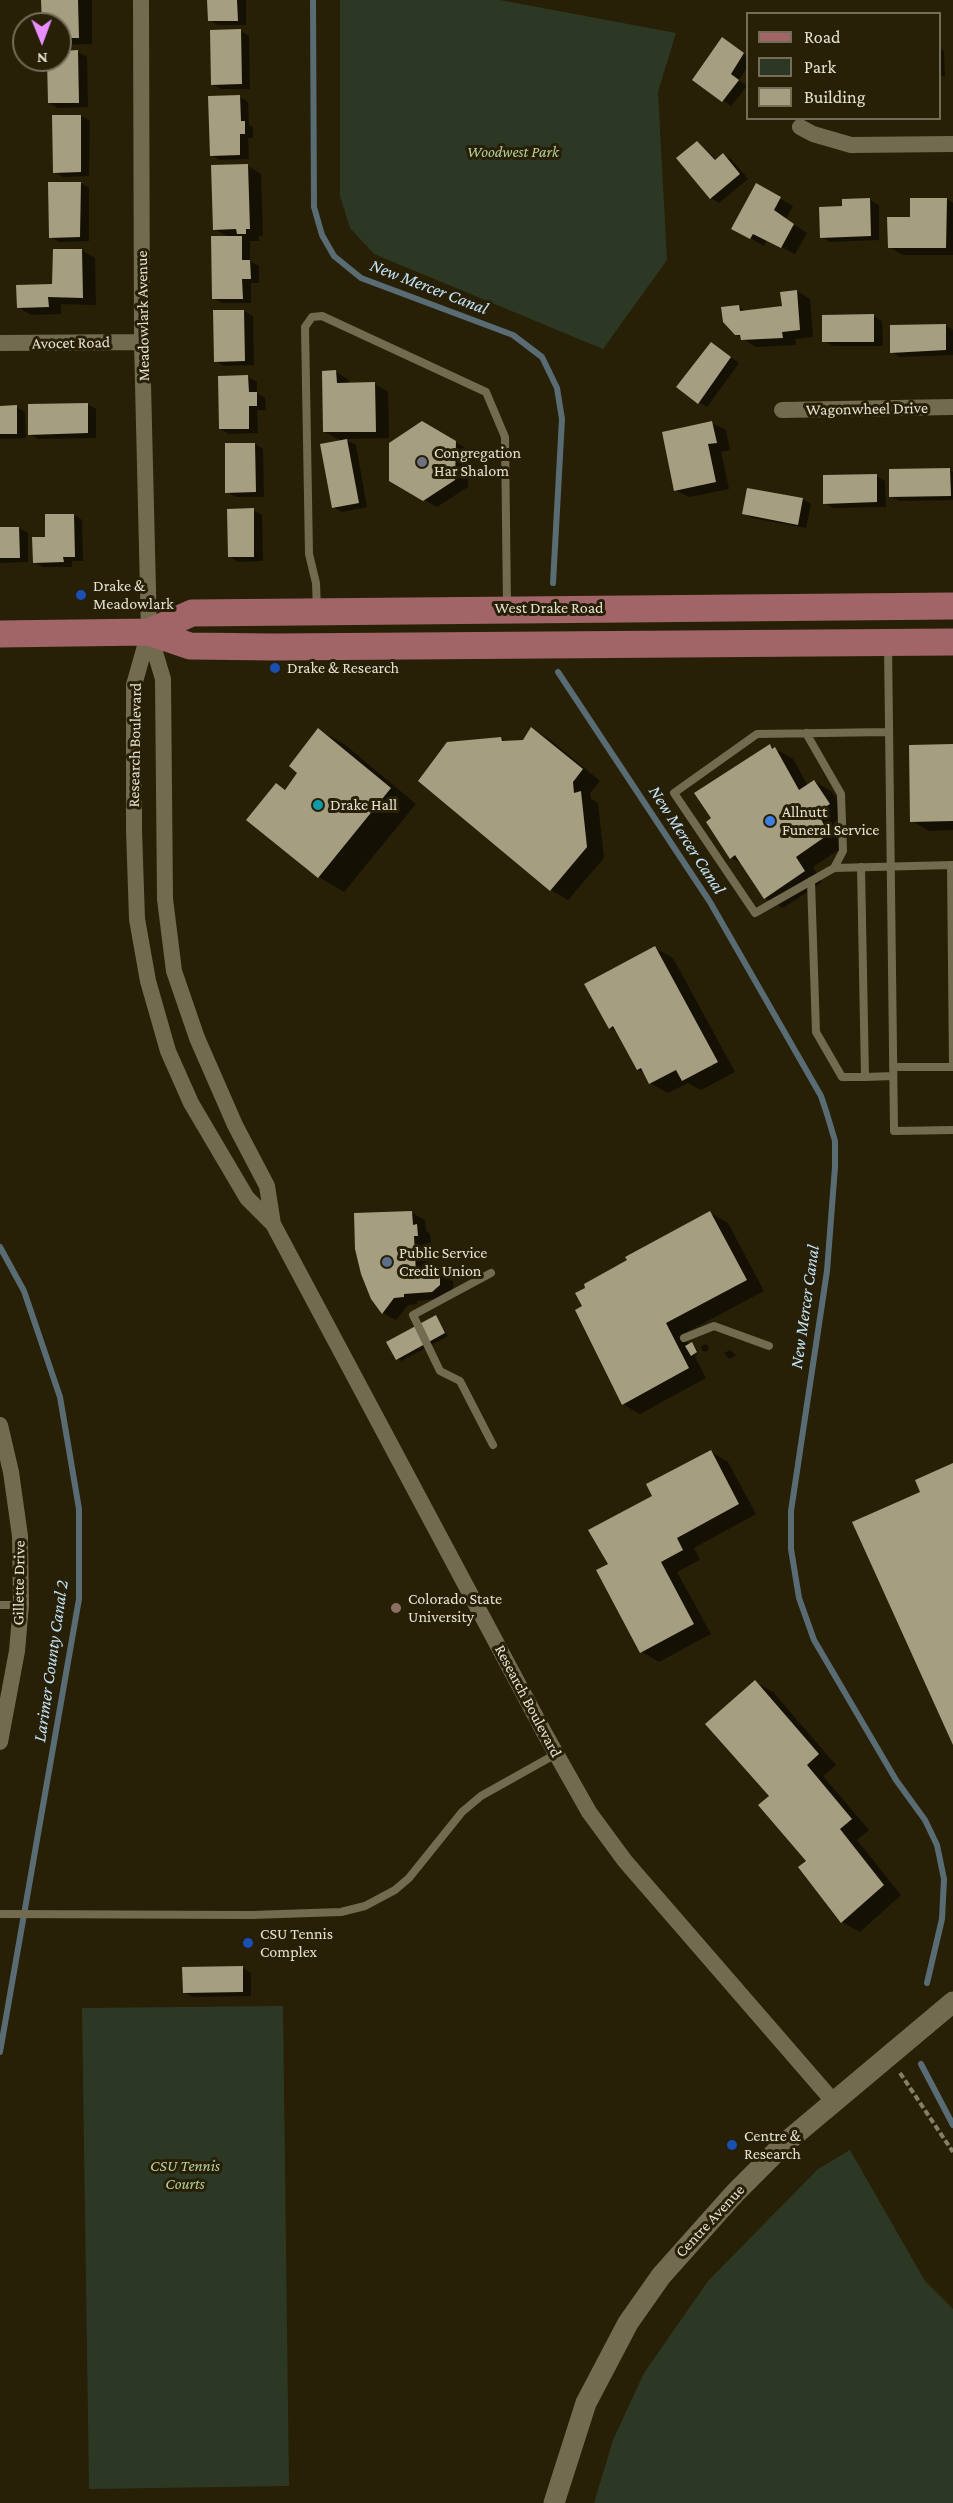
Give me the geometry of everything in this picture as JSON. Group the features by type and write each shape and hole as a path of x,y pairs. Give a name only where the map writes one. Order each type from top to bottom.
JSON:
{"main road":[{"name":"West Drake Road","path":"149,632 192,613 317,610 953,606"},
{"path":"440,645 475,639 492,632 502,625 507,609"},
{"name":"West Drake Road","path":"0,634 149,632 190,646 953,642"}],"street":[{"name":"Meadowlark Avenue","path":"141,0 142,342 149,632"},
{"path":"800,127 813,134 851,145 953,144"},
{"name":"Avocet Road","path":"0,343 142,342"},
{"name":"Wagonwheel Drive","path":"782,410 953,407"},
{"name":"Research Boulevard","path":"149,632 134,685 137,919 148,981 168,1051 191,1102 247,1198 273,1224 556,1754 590,1812 625,1861 833,2101"},
{"name":"Research Boulevard","path":"149,632 163,679 165,899 174,971 197,1038 235,1125 267,1186 273,1224"},
{"name":"Gillette Drive","path":"0,1425 11,1472 21,1536 21,1605 17,1650 0,1742"},
{"name":"Centre Avenue","path":"554,2503 586,2403 628,2323 661,2276 691,2240 778,2149 953,2002"}],"lane":[{"path":"317,610 316,583 309,554 305,327 312,317 322,316 486,392 505,437 507,609"},
{"path":"888,642 894,1131 953,1130"},
{"path":"811,881 816,1032 842,1077 865,1077 893,1072 953,1067 952,865 834,868 754,913 674,792 757,734 888,732"},
{"path":"806,733 841,794 843,851 834,868"},
{"path":"861,867 865,1077"},
{"path":"491,1273 413,1315 440,1371 460,1381 493,1445"},
{"path":"684,1338 714,1326 769,1346"},
{"path":"0,1605 21,1605"},
{"path":"0,1914 252,1915 341,1912 365,1906 395,1890 409,1878 462,1812 481,1796 556,1754"}],"path":[{"path":"888,2055 953,2152"}],"green space":[{"name":"Woodwest Park","path":"340,0 500,0 676,33 658,92 667,260 603,349 374,254 350,228 340,196"},
{"name":"CSU Tennis Courts","path":"283,2006 289,2486 89,2489 82,2008"},
{"path":"850,2150 925,2281 953,2309 953,2503 594,2503 613,2440 644,2373 708,2281 818,2169"}],"building":[{"path":"41,0 78,0 79,38 72,38 72,12 42,12"},
{"path":"207,0 237,0 238,21 208,21"},
{"path":"241,29 242,84 211,85 210,30"},
{"path":"722,37 744,53 731,74 739,80 722,102 692,80"},
{"path":"72,50 78,50 79,103 48,103 47,72 72,72"},
{"path":"240,95 241,121 245,121 245,134 240,134 240,155 210,156 208,96"},
{"path":"52,115 81,115 81,172 53,173"},
{"path":"697,141 715,160 723,153 740,174 710,199 676,158"},
{"path":"248,164 250,229 246,229 246,234 237,234 236,229 213,230 211,165"},
{"path":"48,182 81,182 80,237 49,238"},
{"path":"756,183 781,197 774,210 794,224 781,248 753,234 750,239 731,229"},
{"path":"870,198 871,236 820,238 819,207 842,206 842,199"},
{"path":"910,198 947,198 946,248 888,248 887,217 910,217"},
{"path":"211,236 242,236 242,260 250,260 251,279 242,279 243,299 212,299"},
{"path":"53,249 82,249 83,298 48,297 49,307 17,308 16,285 52,284"},
{"path":"797,290 800,330 782,332 783,338 741,340 740,335 735,335 723,322 721,307 739,305 740,311 782,306 780,292"},
{"path":"213,310 244,310 245,361 214,362"},
{"path":"874,314 874,342 822,342 822,315"},
{"path":"946,324 946,350 890,353 890,325"},
{"path":"711,342 731,357 698,404 676,387"},
{"path":"336,370 337,383 375,382 376,432 323,432 322,371"},
{"path":"248,375 249,392 257,392 257,406 249,406 249,429 219,429 218,376"},
{"path":"88,403 88,433 28,435 28,404"},
{"path":"17,405 17,434 0,434 0,406"},
{"name":"Congregation Har Shalom","path":"422,421 456,441 455,480 423,501 389,481 389,443"},
{"path":"712,421 717,443 708,444 716,482 674,491 662,432"},
{"path":"347,439 359,503 332,508 320,444"},
{"path":"225,443 255,443 256,492 225,493"},
{"path":"950,468 951,496 889,497 889,469"},
{"path":"877,474 877,502 823,504 823,475"},
{"path":"747,488 803,498 798,525 742,514"},
{"path":"254,508 254,557 228,557 227,509"},
{"path":"45,514 74,514 75,557 63,557 64,562 33,563 32,537 45,537"},
{"path":"0,527 19,527 20,558 0,558"},
{"path":"531,727 583,769 573,782 574,793 581,791 587,847 550,891 418,781 447,742 501,737 502,741 523,740"},
{"name":"Drake Hall","path":"318,728 391,788 318,878 246,820 276,783 285,790 297,773 289,766"},
{"path":"770,744 772,749 775,747 799,790 814,780 830,804 817,812 829,834 796,857 805,871 764,899 735,855 730,859 706,822 711,818 694,793"},
{"path":"953,744 953,821 910,822 909,745"},
{"path":"655,946 718,1062 682,1081 676,1070 649,1084 641,1068 637,1070 613,1026 609,1029 584,984"},
{"name":"Public Service Credit Union","path":"412,1211 413,1225 417,1224 418,1236 414,1236 416,1273 440,1271 440,1285 432,1292 404,1294 404,1297 394,1298 382,1314 371,1299 361,1274 355,1249 354,1213"},
{"path":"710,1211 747,1280 666,1323 689,1368 622,1405 575,1310 582,1306 575,1293 585,1288 584,1284 627,1260 625,1257"},
{"path":"436,1315 445,1333 396,1360 386,1342"},
{"path":"692,1342 697,1352 691,1356 685,1346"},
{"path":"711,1450 739,1504 677,1538 683,1550 661,1562 694,1624 640,1653 596,1570 608,1564 588,1530 652,1496 646,1484"},
{"path":"953,1463 953,1745 852,1522 920,1492 915,1480"},
{"path":"755,1680 819,1754 807,1765 852,1819 840,1829 884,1885 841,1923 798,1867 806,1861 758,1805 769,1796 705,1724"},
{"path":"243,1966 243,1992 183,1993 182,1967"}],"waterway":[{"name":"New Mercer Canal","path":"313,0 314,207 322,235 334,256 361,278 513,335 542,357 557,388 562,419 553,583"},
{"name":"New Mercer Canal","path":"558,672 710,902 821,1096 835,1141 827,1271 791,1511 791,1549 799,1598 814,1640 896,1780 925,1820 937,1845 944,1879 942,1919 927,1983"},
{"name":"Larimer County Canal 2","path":"0,1247 24,1291 60,1397 79,1509 79,1599 0,2052"},
{"name":"New Mercer Canal","path":"921,2064 953,2125"}],"place":[{"name":"Congregation Har Shalom","path":"422,462"},
{"name":"Drake & Meadowlark","path":"81,595"},
{"name":"Drake & Research","path":"275,668"},
{"name":"Drake Hall","path":"318,805"},
{"name":"Allnutt Funeral Service","path":"770,821"},
{"name":"Public Service Credit Union","path":"387,1262"},
{"name":"Colorado State University","path":"396,1608"},
{"name":"CSU Tennis Complex","path":"248,1943"},
{"name":"Centre & Research","path":"732,2145"}]}
